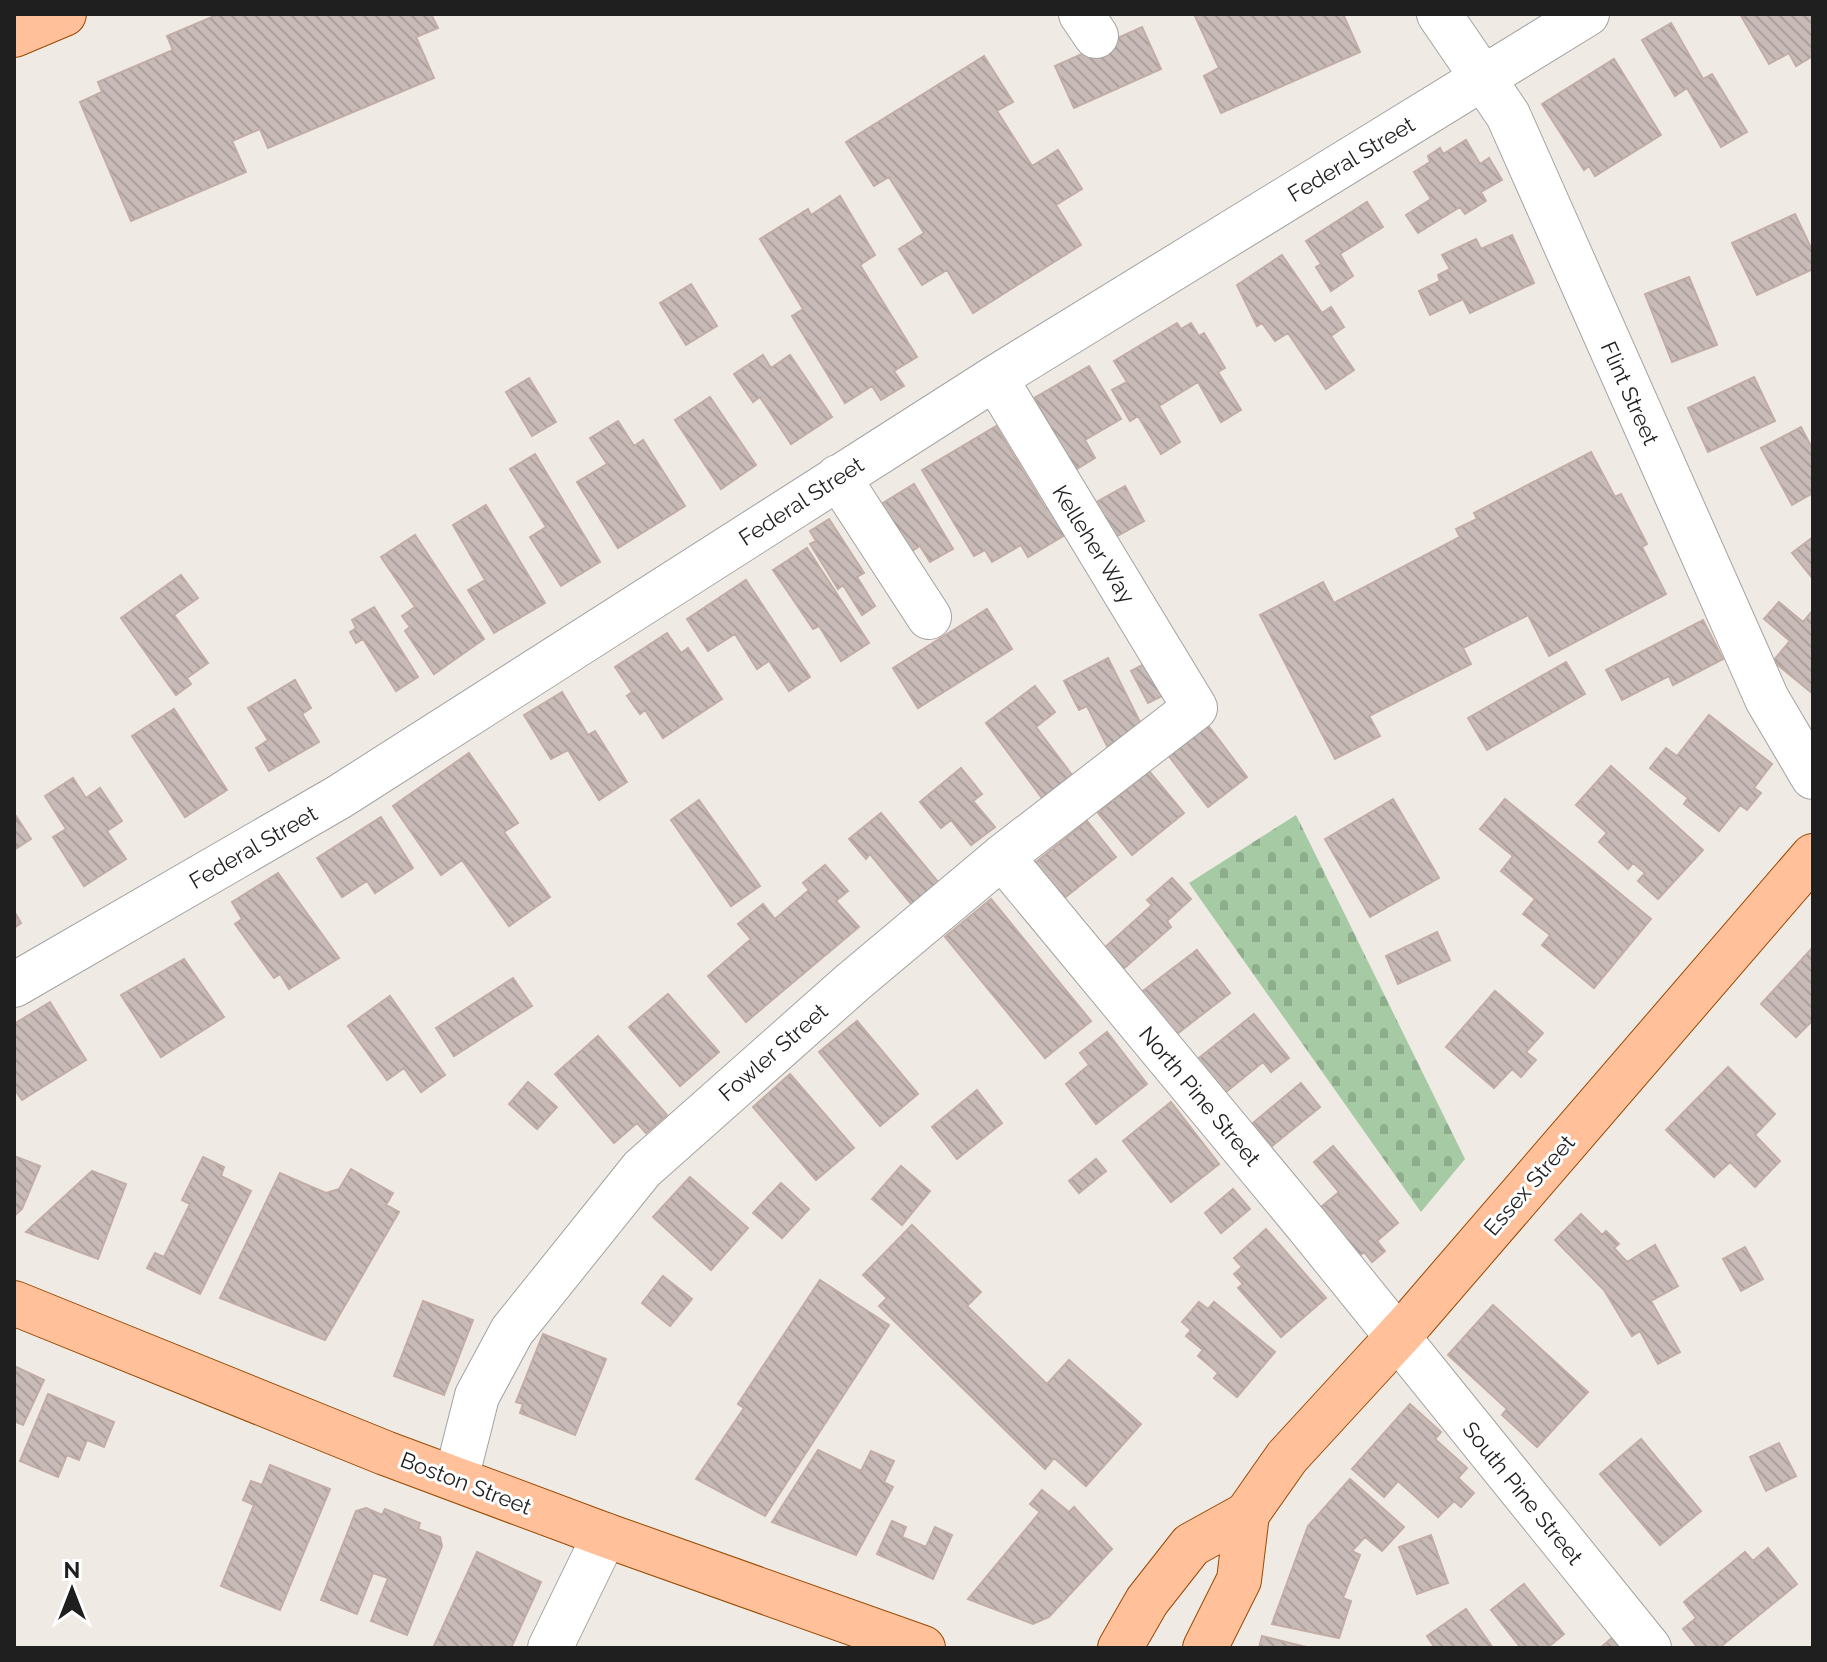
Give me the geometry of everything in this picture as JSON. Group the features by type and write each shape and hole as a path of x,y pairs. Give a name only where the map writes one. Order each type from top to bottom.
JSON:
{"main road":[{"path":"14,35 64,14"},
{"name":"Essex Street","path":"1120,1648 1147,1601 1191,1545 1247,1514 1287,1457 1397,1338 1813,856"},
{"name":"Boston Street","path":"14,1303 456,1479 923,1648"},
{"name":"Essex Street","path":"1205,1648 1239,1580 1247,1514"}],"street":[{"name":"Flint Street","path":"1439,14 1508,115 1767,699 1813,777"},
{"name":"Federal Street","path":"14,985 339,797 995,378 1587,14"},
{"name":"Kelleher Way","path":"995,378 1195,708"},
{"path":"838,477 929,617"},
{"name":"Fowler Street","path":"456,1479 477,1396 512,1331 642,1169 842,991 1002,857 1195,708"},
{"name":"North Pine Street","path":"1002,857 1397,1338"},
{"name":"South Pine Street","path":"1397,1338 1649,1648"},
{"path":"550,1648 605,1535"}],"green space":[{"path":"1296,815 1465,1159 1421,1212 1189,883"}],"building":[{"path":"219,14 431,14 438,28 416,37 434,78 268,148 260,129 232,141 246,172 131,221 80,102 102,92 98,82 173,50 167,36"},
{"path":"1194,14 1343,14 1360,52 1221,113 1204,76 1219,68"},
{"path":"1740,14 1813,14 1813,56 1796,66 1789,53 1769,64"},
{"path":"1671,23 1703,79 1712,74 1747,132 1721,147 1687,88 1675,96 1642,40"},
{"path":"1142,27 1161,69 1074,108 1055,66"},
{"path":"984,56 1013,102 997,111 1032,166 1058,150 1082,189 1056,205 1081,245 973,313 947,270 922,285 899,249 924,233 889,177 874,186 846,142"},
{"path":"1614,59 1661,135 1595,176 1589,166 1584,170 1542,104"},
{"path":"1466,140 1480,164 1489,158 1502,180 1481,192 1486,201 1465,214 1460,207 1418,233 1406,215 1431,199 1414,172 1430,162 1428,156 1440,148 1443,154"},
{"path":"840,196 875,255 860,265 917,357 894,371 904,386 881,400 872,386 845,403 792,316 803,309 760,239 808,209 811,215"},
{"path":"1367,202 1383,227 1340,254 1353,276 1331,291 1316,267 1321,264 1306,241"},
{"path":"1795,214 1813,252 1813,269 1757,295 1732,243"},
{"path":"1512,235 1534,283 1470,313 1463,299 1430,315 1419,291 1440,281 1438,275 1450,269 1442,255 1476,239 1481,249"},
{"path":"1282,255 1322,313 1331,307 1344,327 1331,336 1354,370 1326,389 1288,333 1275,341 1262,323 1257,326 1237,285"},
{"path":"1689,277 1717,345 1672,362 1645,294"},
{"path":"691,284 717,326 686,345 660,303"},
{"path":"1177,323 1181,329 1191,323 1199,336 1204,333 1225,368 1218,372 1241,410 1221,422 1198,382 1159,406 1180,442 1161,454 1138,416 1130,421 1112,390 1127,382 1114,361"},
{"path":"763,355 771,368 790,355 832,417 791,444 760,397 753,402 734,374"},
{"path":"1089,366 1121,419 1085,440 1095,458 1075,470 1034,398"},
{"path":"1754,377 1775,421 1708,452 1688,408"},
{"path":"529,378 556,422 532,436 506,392"},
{"path":"710,397 756,465 721,489 675,420"},
{"path":"618,421 634,446 643,440 685,506 618,548 577,482 607,464 590,438"},
{"path":"996,426 1046,509 1053,504 1070,532 1028,557 1021,545 992,562 985,550 974,556 922,470"},
{"path":"1801,427 1813,450 1813,493 1792,505 1761,448"},
{"path":"1591,452 1615,497 1621,494 1647,544 1642,547 1666,594 1549,656 1528,615 1463,648 1471,664 1369,716 1380,736 1335,759 1260,615 1323,582 1334,603 1460,537 1456,529 1477,519 1474,513"},
{"path":"535,454 600,562 561,586 530,537 546,527 510,469"},
{"path":"914,484 953,549 930,562 920,546 902,557 873,509"},
{"path":"1125,486 1144,521 1094,549 1075,514"},
{"path":"486,505 545,603 494,633 468,590 485,580 453,525"},
{"path":"829,519 864,573 857,577 875,606 862,615 843,585 838,589 810,544 816,541 810,531"},
{"path":"415,535 484,639 434,674 405,631 410,627 402,616 415,607 381,557"},
{"path":"1813,537 1813,579 1792,553"},
{"path":"807,548 869,643 841,661 819,626 813,629 773,570"},
{"path":"181,575 198,598 174,615 208,663 187,678 191,684 176,695 121,618"},
{"path":"746,580 810,677 789,691 769,661 757,669 735,634 708,651 687,619"},
{"path":"1779,602 1803,622 1813,610 1813,694 1773,661 1790,641 1764,619"},
{"path":"374,607 418,677 396,691 363,639 356,643 350,632 356,628 352,620"},
{"path":"987,609 1012,649 918,708 893,668"},
{"path":"1703,620 1723,659 1673,685 1669,676 1622,700 1606,670"},
{"path":"667,633 681,653 688,648 722,699 663,738 645,710 640,714 627,696 632,692 615,667"},
{"path":"1108,658 1143,728 1107,746 1087,706 1079,710 1064,681"},
{"path":"1148,662 1166,694 1148,703 1131,671"},
{"path":"1566,662 1585,694 1487,750 1468,718"},
{"path":"295,680 311,708 302,714 319,742 269,771 256,748 268,740 248,708"},
{"path":"1035,686 1055,712 1036,727 1072,775 1042,798 986,723"},
{"path":"562,692 588,735 595,731 627,782 599,800 568,750 551,759 524,715"},
{"path":"174,709 227,790 185,817 132,736"},
{"path":"1709,715 1772,764 1754,788 1761,793 1747,810 1740,805 1719,831 1684,804 1688,798 1650,768 1666,748 1677,756"},
{"path":"1207,724 1247,777 1208,807 1168,755"},
{"path":"469,753 518,823 504,832 550,897 509,926 462,860 441,875 393,806"},
{"path":"1611,766 1703,850 1658,899 1638,881 1645,873 1633,863 1628,869 1599,842 1607,833 1576,805"},
{"path":"961,768 982,794 973,801 995,827 971,845 951,820 941,828 920,802"},
{"path":"1149,771 1184,813 1132,855 1098,813"},
{"path":"73,778 86,798 100,788 122,821 107,831 126,859 84,886 53,837 66,829 45,796"},
{"path":"1393,799 1439,878 1370,917 1325,839"},
{"path":"1505,799 1651,919 1594,988 1542,945 1550,935 1523,914 1535,899 1501,871 1513,856 1480,829"},
{"path":"699,800 760,886 731,906 671,820"},
{"path":"14,813 31,839 14,850"},
{"path":"881,813 939,883 912,905 870,854 866,859 849,839"},
{"path":"381,817 413,868 375,893 367,881 342,897 317,858"},
{"path":"1087,821 1116,857 1063,899 1035,863"},
{"path":"825,865 848,891 836,901 859,927 746,1022 708,976 751,939 738,924 763,904 775,919 809,890 803,883"},
{"path":"278,873 339,958 289,989 280,974 274,978 235,924 242,919 232,902"},
{"path":"1172,878 1191,899 1167,921 1171,927 1122,970 1103,949 1152,905 1147,900"},
{"path":"991,899 1091,1021 1045,1058 945,937"},
{"path":"14,911 21,923 14,928"},
{"path":"1437,932 1450,960 1398,984 1386,956"},
{"path":"1813,947 1813,1020 1796,1037 1761,1004"},
{"path":"1197,950 1230,993 1173,1037 1139,994"},
{"path":"184,959 224,1017 161,1057 121,995"},
{"path":"513,978 532,1006 454,1056 436,1028"},
{"path":"1495,991 1543,1033 1526,1052 1536,1060 1521,1077 1512,1069 1494,1088 1446,1047"},
{"path":"668,994 719,1052 680,1086 629,1027"},
{"path":"390,996 445,1075 421,1092 404,1068 387,1080 348,1026"},
{"path":"50,1002 86,1060 22,1100 14,1089 14,1024"},
{"path":"1254,1014 1289,1058 1271,1072 1263,1062 1221,1096 1194,1062"},
{"path":"857,1021 918,1094 880,1126 819,1052"},
{"path":"1107,1032 1147,1084 1096,1124 1066,1084 1089,1065 1080,1053"},
{"path":"598,1036 667,1115 646,1133 637,1123 614,1143 555,1074"},
{"path":"1728,1067 1775,1114 1755,1135 1780,1161 1755,1187 1730,1162 1714,1177 1666,1130"},
{"path":"790,1074 854,1148 816,1180 753,1107"},
{"path":"528,1082 557,1107 537,1129 509,1104"},
{"path":"1301,1083 1320,1107 1272,1146 1253,1123"},
{"path":"977,1090 1002,1123 957,1159 932,1127"},
{"path":"1171,1102 1219,1164 1171,1202 1123,1141"},
{"path":"1333,1146 1398,1223 1377,1241 1385,1251 1372,1262 1364,1252 1357,1258 1316,1211 1339,1192 1314,1162"},
{"path":"14,1156 40,1166 22,1209 14,1216"},
{"path":"203,1157 224,1167 221,1176 251,1191 200,1294 147,1268 155,1253 164,1257 190,1204 182,1200"},
{"path":"1096,1159 1106,1171 1079,1193 1069,1181"},
{"path":"901,1166 930,1191 902,1225 872,1199"},
{"path":"351,1169 393,1193 386,1205 399,1212 325,1340 220,1298 280,1173 326,1193 339,1189"},
{"path":"92,1171 126,1184 98,1259 26,1232"},
{"path":"690,1177 748,1228 711,1270 653,1217"},
{"path":"781,1183 809,1209 782,1238 753,1213"},
{"path":"1233,1189 1250,1209 1221,1233 1205,1213"},
{"path":"1581,1214 1602,1235 1606,1231 1619,1244 1614,1248 1627,1262 1655,1245 1678,1286 1651,1301 1680,1352 1658,1364 1640,1331 1632,1336 1604,1290 1555,1240"},
{"path":"912,1225 981,1292 967,1306 1047,1384 1069,1360 1141,1424 1086,1486 1054,1458 1045,1469 879,1306 887,1298 863,1275"},
{"path":"1266,1229 1326,1298 1281,1337 1238,1288 1243,1284 1234,1274 1242,1267 1234,1258"},
{"path":"1745,1247 1763,1279 1741,1291 1723,1259"},
{"path":"663,1276 692,1299 670,1326 642,1303"},
{"path":"820,1280 889,1325 765,1516 696,1479 744,1408 738,1404"},
{"path":"423,1301 473,1320 444,1395 394,1376"},
{"path":"1199,1302 1208,1309 1214,1302 1275,1352 1237,1397 1214,1378 1218,1373 1198,1356 1203,1350 1186,1336 1191,1330 1182,1322"},
{"path":"1493,1305 1588,1392 1537,1447 1502,1415 1507,1409 1448,1355"},
{"path":"543,1334 606,1359 575,1435 520,1413 523,1404 516,1402"},
{"path":"14,1366 44,1380 23,1425 14,1421"},
{"path":"48,1394 114,1422 104,1447 87,1440 79,1460 67,1455 58,1477 20,1461"},
{"path":"1410,1404 1441,1432 1435,1439 1467,1468 1458,1478 1474,1493 1461,1507 1454,1501 1438,1517 1398,1481 1384,1497 1352,1469"},
{"path":"1641,1439 1701,1511 1660,1545 1600,1474"},
{"path":"1779,1443 1796,1476 1766,1491 1750,1457"},
{"path":"818,1450 861,1471 871,1451 894,1461 884,1482 893,1487 856,1555 772,1522"},
{"path":"270,1465 330,1489 280,1610 221,1586 254,1505 243,1500 251,1481 262,1485"},
{"path":"1350,1479 1404,1527 1382,1551 1365,1537 1352,1551 1360,1555 1343,1598 1351,1601 1339,1638 1272,1624 1308,1526"},
{"path":"1042,1490 1069,1512 1074,1507 1112,1549 1049,1617 1033,1624 968,1599 1040,1512 1030,1504"},
{"path":"366,1508 382,1515 385,1509 420,1523 418,1529 440,1537 442,1546 407,1635 371,1621 388,1578 373,1573 357,1614 321,1600 356,1511"},
{"path":"892,1521 906,1527 902,1537 926,1547 935,1527 952,1535 933,1579 877,1554"},
{"path":"1431,1535 1448,1583 1417,1594 1399,1547"},
{"path":"1768,1548 1797,1584 1719,1648 1698,1648 1683,1629 1696,1618 1684,1602 1745,1552 1753,1561"},
{"path":"477,1552 541,1582 511,1648 437,1648 434,1646"},
{"path":"1524,1584 1564,1634 1547,1648 1521,1648 1491,1610"},
{"path":"1466,1609 1493,1648 1435,1648 1427,1636"},
{"path":"1262,1636 1310,1648 1259,1648"},
{"path":"1612,1638 1620,1648 1600,1648"}]}
